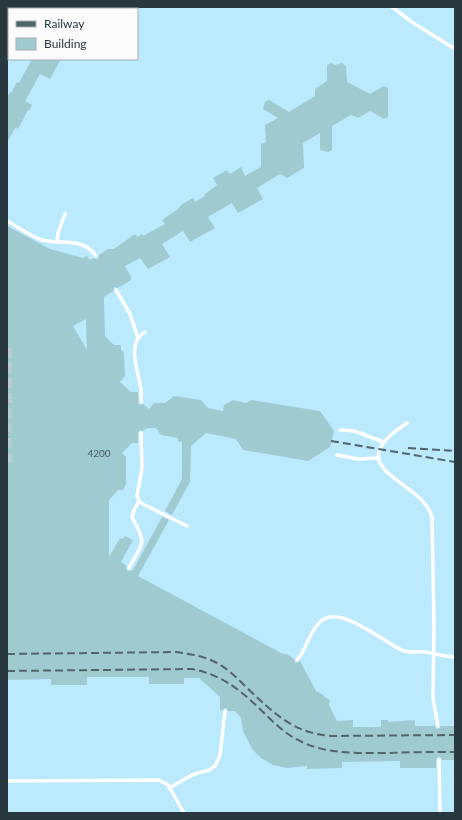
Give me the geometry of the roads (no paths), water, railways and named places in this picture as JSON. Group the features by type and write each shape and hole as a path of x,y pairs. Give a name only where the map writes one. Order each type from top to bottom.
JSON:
{"lane":[{"path":"392,7 412,22 455,48"},
{"path":"58,242 58,233 65,214"},
{"path":"7,221 38,238 58,242 77,243 91,249 96,256"},
{"path":"116,290 130,314 138,338 134,358 141,388 141,402"},
{"path":"138,338 145,332"},
{"path":"407,423 389,435 379,452 379,458 381,465 422,500 429,508 431,513 433,698 438,726"},
{"path":"340,430 354,431 384,442"},
{"path":"142,433 142,468 137,496 139,501 187,526"},
{"path":"337,455 358,459 379,458"},
{"path":"129,568 142,543 140,533 132,517 134,508 139,501"},
{"path":"297,660 303,653 315,627 329,616 338,617 362,626 405,651 426,652 447,657 455,657"},
{"path":"170,788 192,775 209,770 215,766 220,755 225,711"},
{"path":"439,760 440,813"},
{"path":"7,781 157,780 164,782 170,788 184,813"}],"tunnel":[{"path":"7,348 7,463"}],"railway":[{"path":"331,441 455,462"},
{"path":"408,448 455,451"},
{"path":"7,654 176,652 207,659 221,665 274,713 305,731 331,736 455,735"},
{"path":"7,671 192,669 212,675 230,684 253,702 275,724 291,736 314,747 350,753 455,752"}]}
